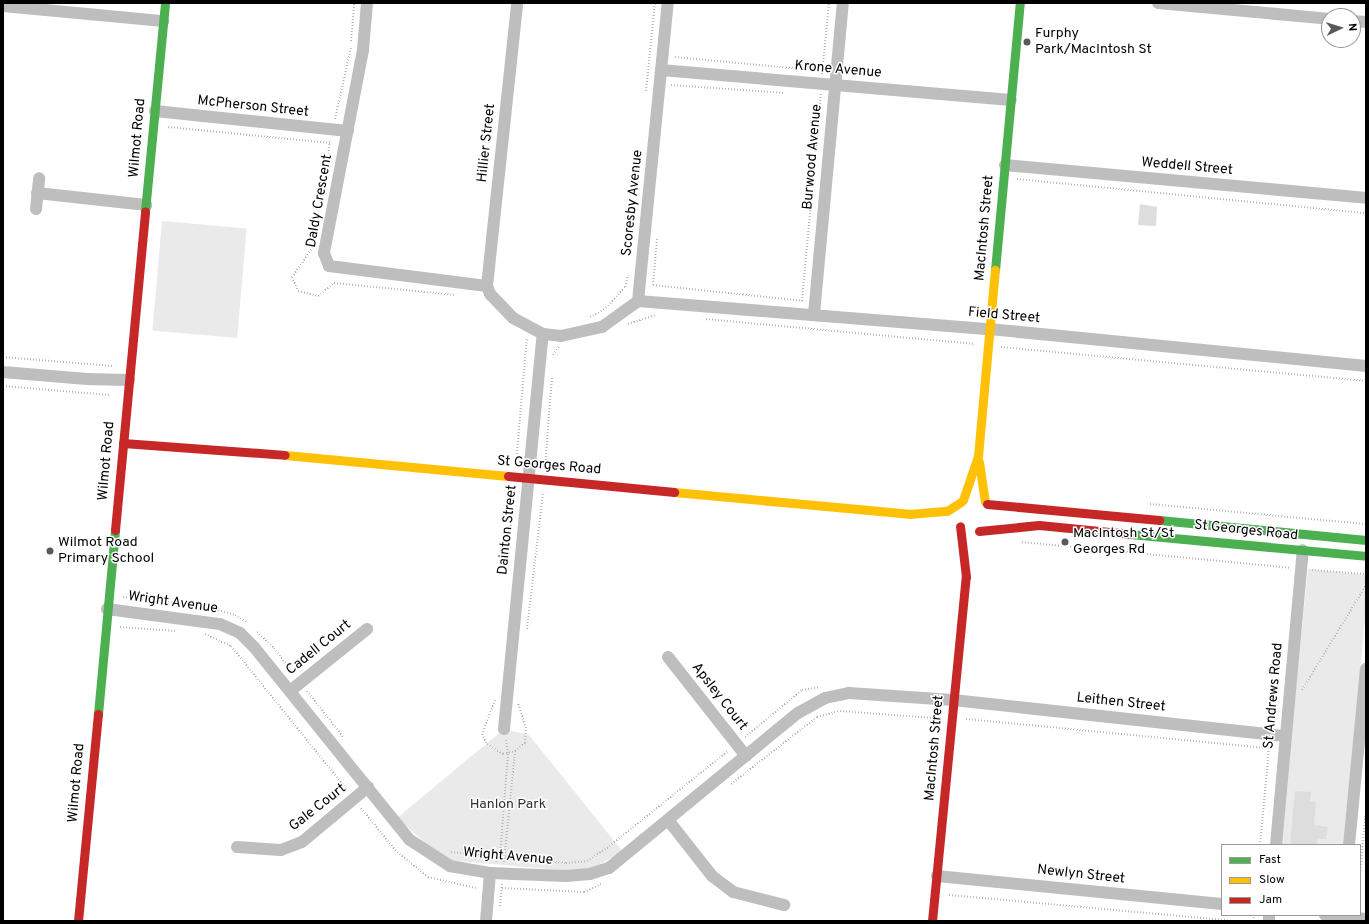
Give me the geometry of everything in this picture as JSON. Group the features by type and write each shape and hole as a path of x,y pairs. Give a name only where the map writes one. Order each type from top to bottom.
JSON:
{"street":[{"name":"Wilmot Road","path":"78,921 165,3"},
{"name":"Daldy Crescent","path":"367,3 363,50 324,253 329,266 487,286"},
{"name":"Hillier Street","path":"487,286 517,3"},
{"name":"Scoresby Avenue","path":"638,301 668,70 668,3"},
{"name":"Burwood Avenue","path":"814,308 843,3"},
{"name":"MacIntosh Street","path":"962,501 978,456 1020,3"},
{"path":"1158,3 1321,18"},
{"path":"3,6 163,21"},
{"name":"Krone Avenue","path":"668,70 1011,100"},
{"name":"McPherson Street","path":"155,112 348,132"},
{"name":"Weddell Street","path":"1005,165 1366,198"},
{"path":"36,209 39,178"},
{"path":"37,193 146,205"},
{"path":"487,286 490,294 513,318 542,337 561,336 602,327 638,301"},
{"name":"Field Street","path":"638,301 814,308 990,329 1366,366"},
{"name":"Dainton Street","path":"504,729 542,337"},
{"path":"3,372 129,384"},
{"name":"St Georges Road","path":"124,438 187,446 909,514 943,522"},
{"name":"MacIntosh Street","path":"978,456 986,503"},
{"path":"975,543 979,531 990,516 986,503 977,497 962,501 956,516 958,525 968,531 979,531"},
{"name":"St Georges Road","path":"909,514 947,511 962,501"},
{"name":"St Georges Road","path":"986,503 1366,540"},
{"path":"1127,533 1129,518"},
{"name":"MacIntosh Street","path":"958,525 966,577"},
{"name":"St Georges Road","path":"979,531 1039,525 1366,556"},
{"path":"1303,550 1304,534"},
{"name":"St Andrews Road","path":"1276,844 1303,550"},
{"name":"MacIntosh Street","path":"932,921 966,577 972,553"},
{"name":"Wright Avenue","path":"107,609 220,624 240,633 290,691 410,840 450,866 490,873 566,876 590,874 609,868 798,713 825,698 849,693 953,700"},
{"name":"Cadell Court","path":"290,691 367,629"},
{"name":"Apsley Court","path":"668,657 746,756"},
{"path":"1349,844 1362,746 1366,669"},
{"name":"Leithen Street","path":"953,700 1286,736"},
{"name":"Gale Court","path":"237,847 281,850 302,842 368,788"},
{"path":"668,820 712,876 733,892 784,905"},
{"path":"486,921 490,873"},
{"name":"Newlyn Street","path":"937,876 1221,904"},
{"path":"1331,916 1366,919"}],"path":[{"path":"324,189 330,143 350,48 354,3"},
{"path":"646,99 655,3"},
{"path":"800,328 829,3"},
{"path":"671,93 668,70 676,49"},
{"path":"168,127 330,143"},
{"path":"1017,179 1366,212"},
{"path":"658,232 652,286 814,308"},
{"path":"316,242 292,277 298,291 318,296 334,283 463,296"},
{"path":"588,318 606,308 625,287 629,270"},
{"path":"624,325 656,315 664,315"},
{"path":"704,319 1366,381"},
{"path":"521,332 542,337 559,346 564,346"},
{"path":"552,363 553,355 559,346"},
{"path":"3,356 113,366"},
{"path":"526,630 544,479 552,371"},
{"path":"3,386 110,395"},
{"path":"1146,504 1366,524"},
{"path":"1018,541 1366,574"},
{"path":"1300,693 1366,585"},
{"path":"123,597 204,606 235,615 247,622"},
{"path":"120,627 180,631"},
{"path":"252,628 274,648 348,743"},
{"path":"202,633 231,646 395,850 428,876 477,887 476,894"},
{"path":"447,850 453,853 566,863 587,861 607,848 802,690 823,686"},
{"path":"500,908 515,751 525,743 526,728 518,701"},
{"path":"1260,844 1273,705"},
{"path":"966,718 1269,748"},
{"path":"490,873 500,857 508,753 504,729"},
{"path":"1361,863 1366,809"},
{"path":"949,895 1232,921"}],"green space":[{"path":"162,221 247,228 237,338 152,331"},
{"path":"1308,569 1366,575 1366,610 1343,844 1280,844"},
{"name":"Hanlon Park","path":"504,729 529,735 623,852 584,872 445,860 397,818"}],"building":[{"path":"1140,204 1157,207 1156,226 1138,225"},
{"path":"1295,791 1311,792 1310,801 1316,802 1314,825 1328,827 1326,839 1318,839 1317,844 1290,844"}],"traffic: fast":[{"path":"145,211 165,3"},
{"path":"995,270 1020,3"},
{"path":"1159,520 1366,540"},
{"path":"98,714 115,530"},
{"path":"1130,534 1366,556"}],"traffic: slow":[{"path":"963,500 978,456 995,270"},
{"path":"285,455 508,476"},
{"path":"979,462 985,502"},
{"path":"674,492 909,514 947,511 961,502"}],"traffic: jam":[{"path":"115,530 145,211"},
{"path":"123,443 285,455"},
{"path":"508,476 674,492"},
{"path":"987,504 1159,520"},
{"path":"979,531 1039,525 1130,534"},
{"path":"932,921 966,577 960,526"},
{"path":"78,921 98,714"}],"place":[{"name":"Furphy Park/MacIntosh St","path":"1027,42"},
{"name":"MacIntosh St/St Georges Rd","path":"1065,542"},
{"name":"Wilmot Road Primary School","path":"50,551"}]}
